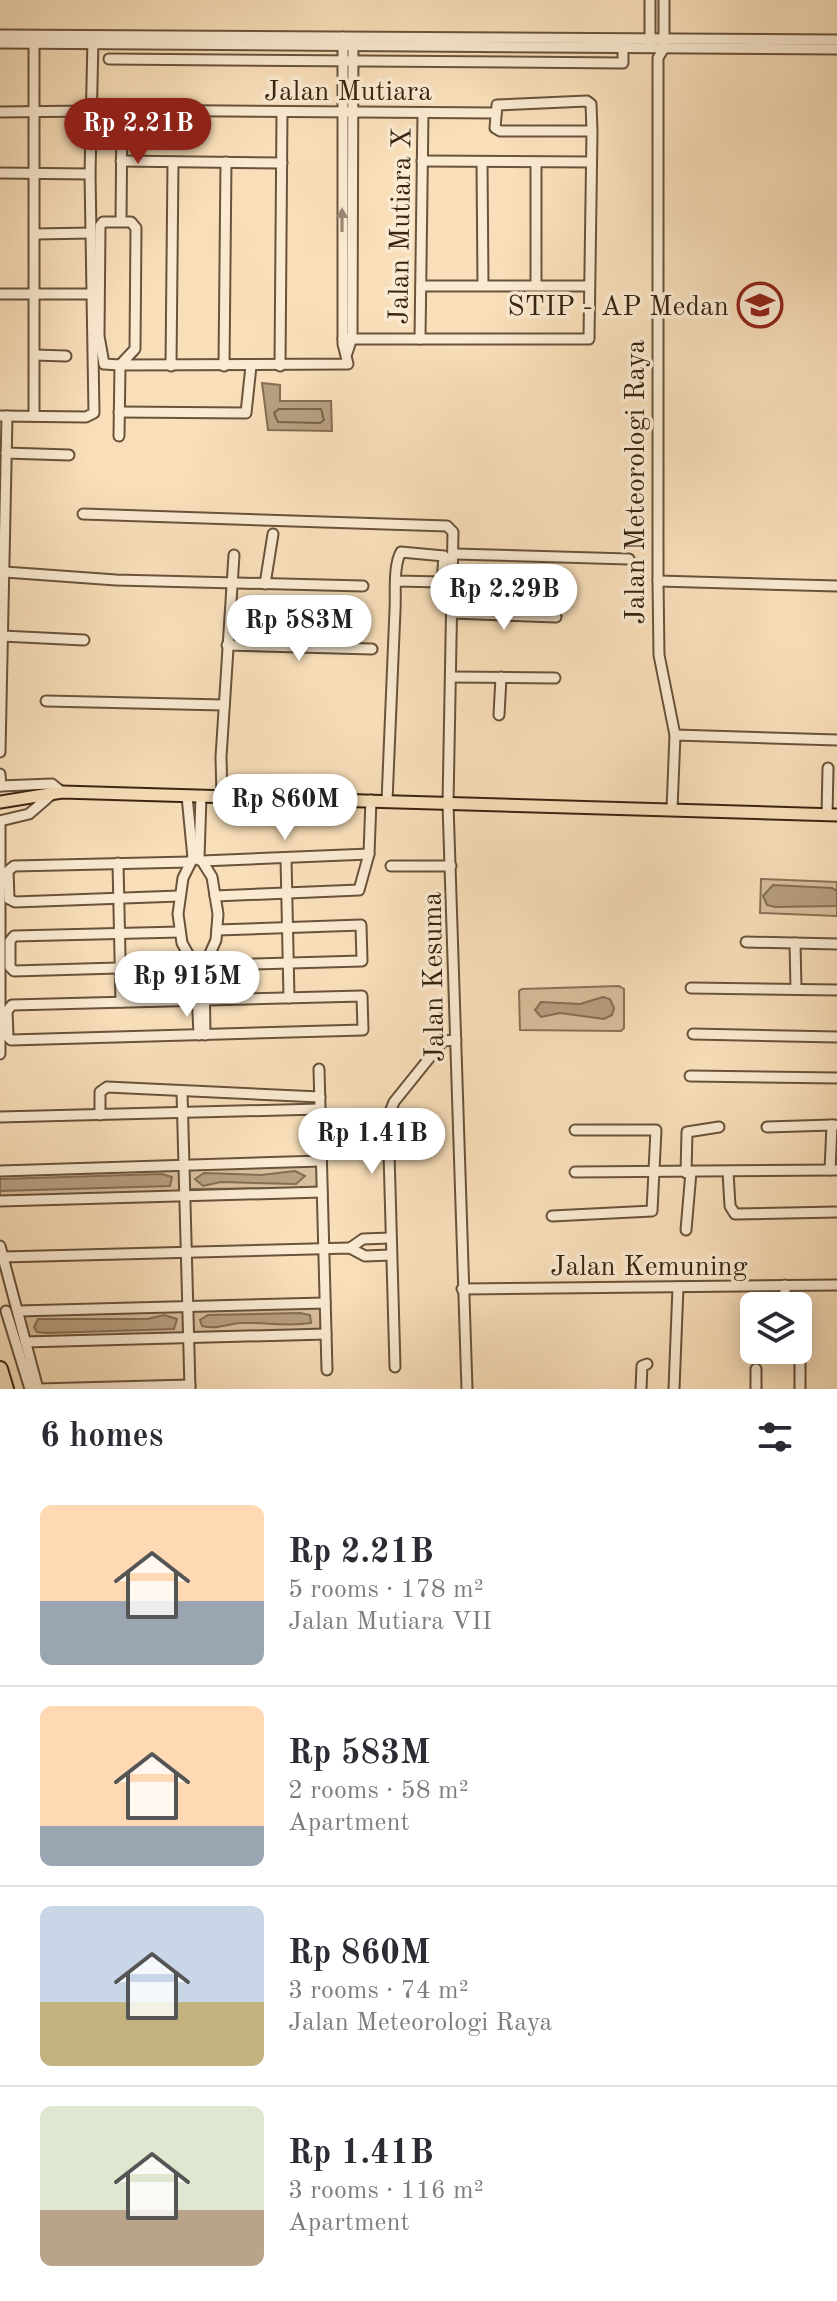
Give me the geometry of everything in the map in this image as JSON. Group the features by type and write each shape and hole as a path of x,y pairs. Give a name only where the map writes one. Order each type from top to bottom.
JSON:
{"highway":[{"path":"0,1369 6,1389"}],"main road":[{"path":"0,802 58,792 832,815"}],"street":[{"path":"650,0 650,43 658,58"},
{"path":"658,58 664,44 664,0"},
{"path":"5,39 650,43 837,49"},
{"path":"34,39 34,415"},
{"path":"0,752 5,572 2,532 6,453 3,416 93,416 90,174 93,40"},
{"path":"664,44 837,40"},
{"path":"348,41 623,48 650,43"},
{"path":"119,436 120,365 134,351 135,226 121,221 103,222 100,226 101,362 120,365 151,366 346,365 342,61 348,41"},
{"path":"347,338 354,112 354,61 348,41"},
{"path":"109,59 623,63 623,48"},
{"name":"Jalan Meteorologi Raya","path":"658,58 659,655 675,735 672,809"},
{"name":"Jalan Mutiara","path":"104,110 496,113 501,102 587,101 591,104 592,131"},
{"path":"0,112 91,111"},
{"path":"121,221 122,111"},
{"path":"280,366 282,112"},
{"name":"Jalan Mutiara X","path":"420,339 423,113"},
{"path":"347,338 588,339 592,131 500,131 495,128 496,113"},
{"path":"121,161 282,163"},
{"path":"422,161 591,162"},
{"path":"171,366 173,162"},
{"path":"224,366 226,162"},
{"path":"482,162 483,285"},
{"path":"536,163 536,285"},
{"path":"0,173 90,174"},
{"path":"36,234 91,233"},
{"path":"421,286 589,286"},
{"path":"0,294 91,294"},
{"path":"134,351 151,366"},
{"path":"35,355 66,356"},
{"path":"119,412 246,413 251,366"},
{"path":"6,453 69,455"},
{"path":"83,514 447,526 453,532 455,554 629,559"},
{"path":"265,584 273,534"},
{"path":"387,801 396,581 400,553 444,556 443,582 396,581"},
{"name":"Jalan Kesuma","path":"455,554 448,804 467,1389"},
{"path":"222,797 224,705 234,555"},
{"path":"5,572 231,584 363,586"},
{"path":"658,581 837,586"},
{"path":"453,613 556,617"},
{"path":"2,636 84,640"},
{"path":"227,645 372,649"},
{"path":"451,677 555,678"},
{"path":"499,715 501,677"},
{"path":"46,701 224,705"},
{"path":"675,735 837,740"},
{"path":"828,768 832,815"},
{"path":"0,774 0,786 52,784 58,792 29,814 0,821 0,1054"},
{"path":"187,796 195,815"},
{"path":"200,967 189,960 180,932 179,896 196,860 195,815 201,796"},
{"path":"215,896 355,893 361,886 369,854 371,800"},
{"path":"179,896 15,902 9,899 8,871 14,866 369,854"},
{"path":"286,858 289,998"},
{"path":"196,860 212,877 217,930 213,951 200,967 202,1035"},
{"path":"118,863 121,1002"},
{"path":"391,866 451,866"},
{"path":"180,932 14,936 10,941 10,967 14,971 362,961 361,925 217,930"},
{"path":"746,942 837,944"},
{"path":"795,943 796,989"},
{"path":"691,988 837,990"},
{"path":"362,996 363,1030 11,1040 8,1037 7,1011 12,1005 289,998 362,996"},
{"path":"693,1034 837,1037"},
{"path":"395,1367 390,1238 390,1108 443,1041 456,1040"},
{"path":"319,1069 327,1370"},
{"path":"690,1076 837,1078"},
{"path":"100,1115 102,1088 320,1097"},
{"path":"182,1092 182,1113 185,1196 186,1252 190,1387 38,1389 2,1251 186,1252 350,1248 365,1256 391,1255"},
{"path":"0,1117 320,1109"},
{"path":"575,1172 833,1170 834,1125 767,1127"},
{"path":"686,1230 684,1173 687,1132 719,1127"},
{"path":"552,1216 649,1213 653,1208 656,1130 575,1130"},
{"path":"0,1171 321,1161"},
{"path":"728,1172 730,1206 735,1214 837,1212"},
{"path":"0,1201 322,1192"},
{"path":"350,1248 363,1239 390,1238"},
{"path":"785,1285 785,1292"},
{"name":"Jalan Kemuning","path":"462,1289 837,1285"},
{"path":"673,1287 674,1389"},
{"path":"18,1311 325,1303"},
{"path":"6,1311 30,1389"},
{"path":"25,1342 326,1334"},
{"path":"641,1389 642,1366 647,1364"},
{"path":"800,1364 800,1389"},
{"path":"756,1369 756,1389"}],"shaded area":[{"path":"761,879 837,882 837,916 760,913"},
{"path":"619,986 624,989 624,1028 621,1031 520,1030 519,991 522,989"},
{"path":"313,1165 318,1168 318,1188 188,1189 189,1169"},
{"path":"179,1170 180,1192 0,1199 0,1174"},
{"path":"321,1307 323,1328 318,1331 193,1332 193,1310"},
{"path":"183,1311 185,1331 181,1334 30,1338 22,1319 26,1314"}],"water":[{"path":"262,383 280,385 280,401 331,401 332,431 268,430"},
{"path":"773,885 832,888 837,891 837,906 767,905 763,896"},
{"path":"603,997 610,999 614,1008 612,1015 604,1019 560,1013 541,1017 535,1010 541,1002 580,1004"},
{"path":"295,1171 305,1176 296,1184 221,1182 203,1186 195,1179 204,1173 261,1175"},
{"path":"162,1174 172,1177 170,1186 0,1191 0,1179"},
{"path":"164,1315 177,1319 174,1329 47,1333 37,1332 34,1327 38,1319 147,1319"},
{"path":"208,1315 310,1315 311,1323 240,1323 212,1327 202,1326 200,1320"}],"place":[{"name":"STIP - AP Medan","path":"760,305"}]}
